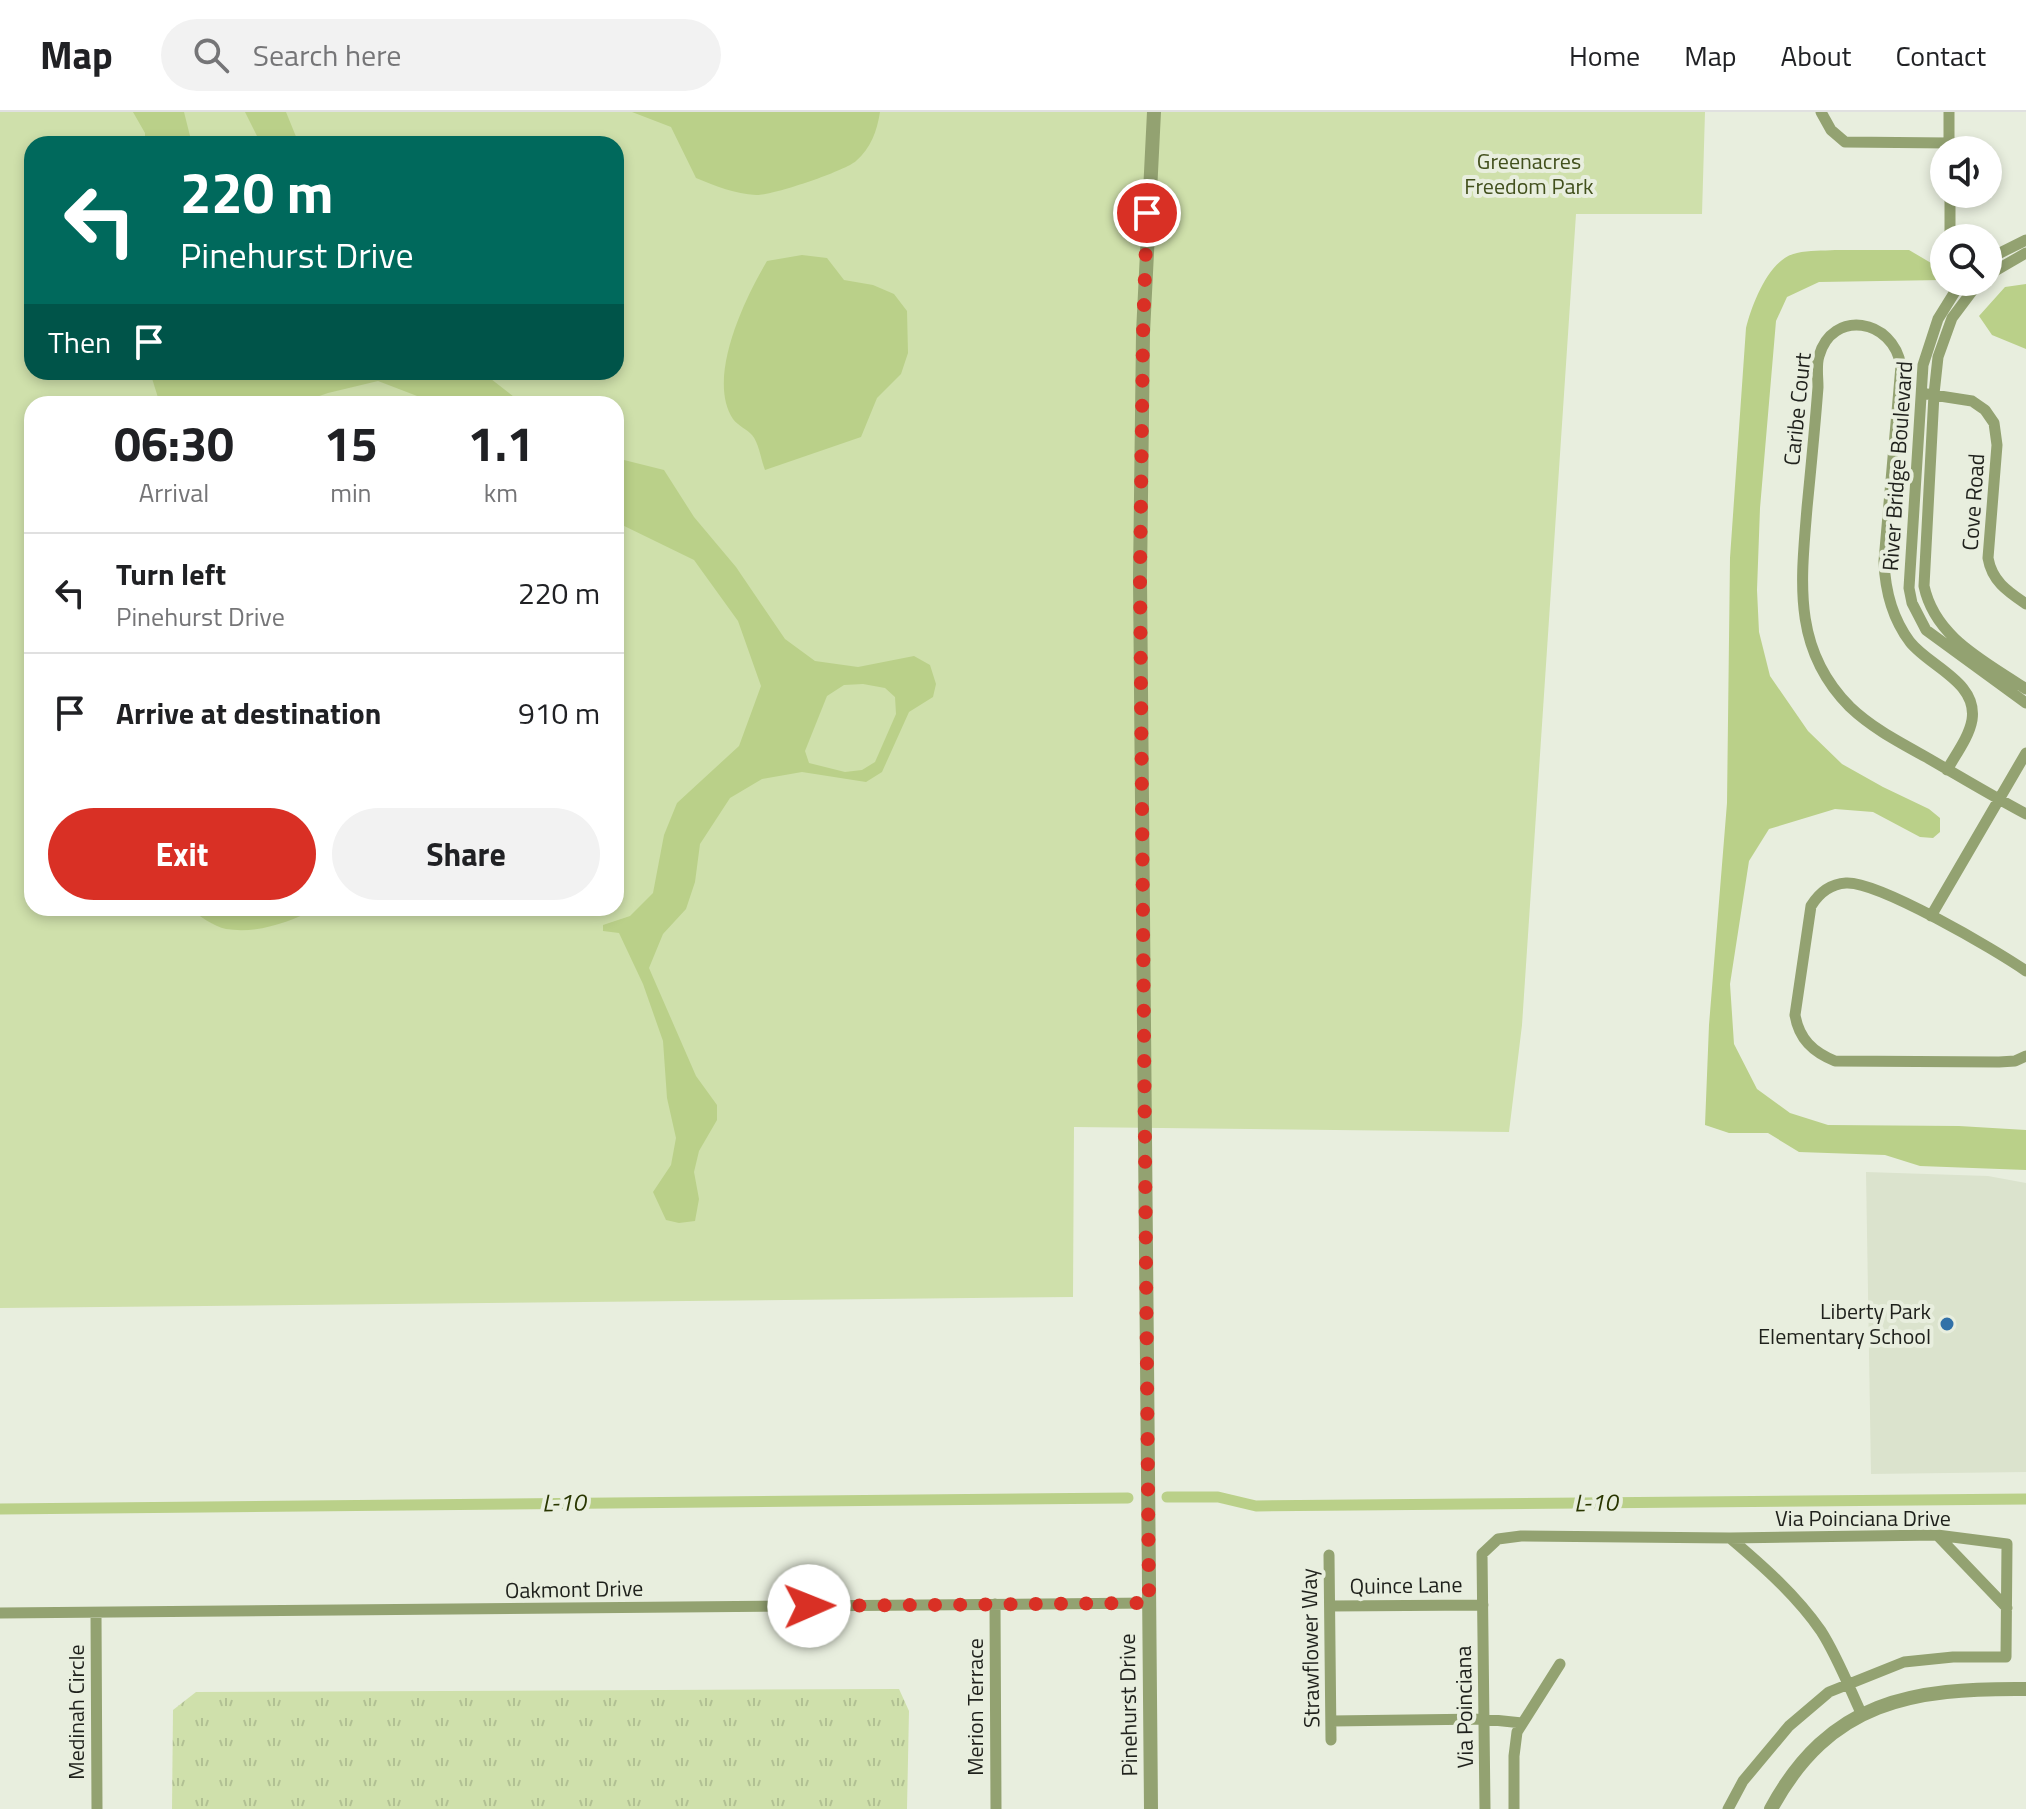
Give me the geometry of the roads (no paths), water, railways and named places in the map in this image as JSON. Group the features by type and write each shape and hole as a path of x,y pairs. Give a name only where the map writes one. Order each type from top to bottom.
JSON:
{"street":[{"name":"Pinehurst Drive","path":"1151,1809 1140,578 1143,317 1154,112"},
{"path":"1821,112 1831,130 1845,142 1930,145"},
{"path":"1949,112 1949,136"},
{"path":"2002,252 2026,240"},
{"path":"2002,267 2026,253"},
{"name":"River Bridge Boulevard","path":"1953,296 1933,329 1926,350 1920,393 1908,572 1912,603 1926,630 2026,703"},
{"name":"River Bridge Boulevard","path":"1967,296 1944,336 1934,394 1923,573 1926,599 1938,622 1956,641 2026,689"},
{"name":"Caribe Court","path":"1947,770 1970,728 1971,703 1960,684 1911,642 1893,612 1885,578 1901,366 1899,354 1892,340 1880,331 1866,326 1851,326 1831,335 1822,347 1818,361 1801,576 1804,621 1816,657 1850,707 1886,734 1947,770 2026,814"},
{"name":"Cove Road","path":"1920,393 1972,401 1985,410 1994,423 1997,445 1988,558 1995,579 2026,604"},
{"path":"1931,916 2026,753"},
{"path":"2026,971 1931,916 1857,883 1834,885 1821,893 1811,906 1795,1015 1806,1042 1822,1056 1841,1062 1999,1062 2015,1061 2026,1056"},
{"path":"1937,1535 2007,1608"},
{"name":"Via Poinciana Drive","path":"1483,1605 1482,1554 1498,1539 1521,1536 1730,1538 1937,1535 2007,1544 2006,1657 1953,1657 1904,1662 1829,1692 1789,1726 1743,1781 1728,1809"},
{"path":"1730,1538 1773,1574 1821,1631 1862,1715"},
{"name":"Strawflower Way","path":"1329,1555 1331,1740"},
{"name":"Oakmont Drive","path":"0,1613 1149,1603"},
{"name":"Merion Terrace","path":"995,1604 996,1809"},
{"name":"Quince Lane","path":"1330,1606 1483,1605"},
{"name":"Via Poinciana","path":"1483,1605 1485,1809"},
{"name":"Medinah Circle","path":"96,1614 97,1809"},
{"path":"1514,1809 1517,1732 1560,1664"},
{"path":"1771,1809 1803,1760 1838,1729 1862,1715 1913,1696 1937,1692 2026,1689"},
{"path":"1331,1721 1484,1719 1522,1723"}],"waterway":[{"name":"L-10","path":"1167,1497 1218,1497 1256,1506 2026,1499"},
{"name":"L-10","path":"0,1509 1128,1498"}],"place":[{"name":"Liberty Park Elementary School","path":"1947,1324"}],"park label":[{"name":"Greenacres Freedom Park","path":"1529,174"}]}
